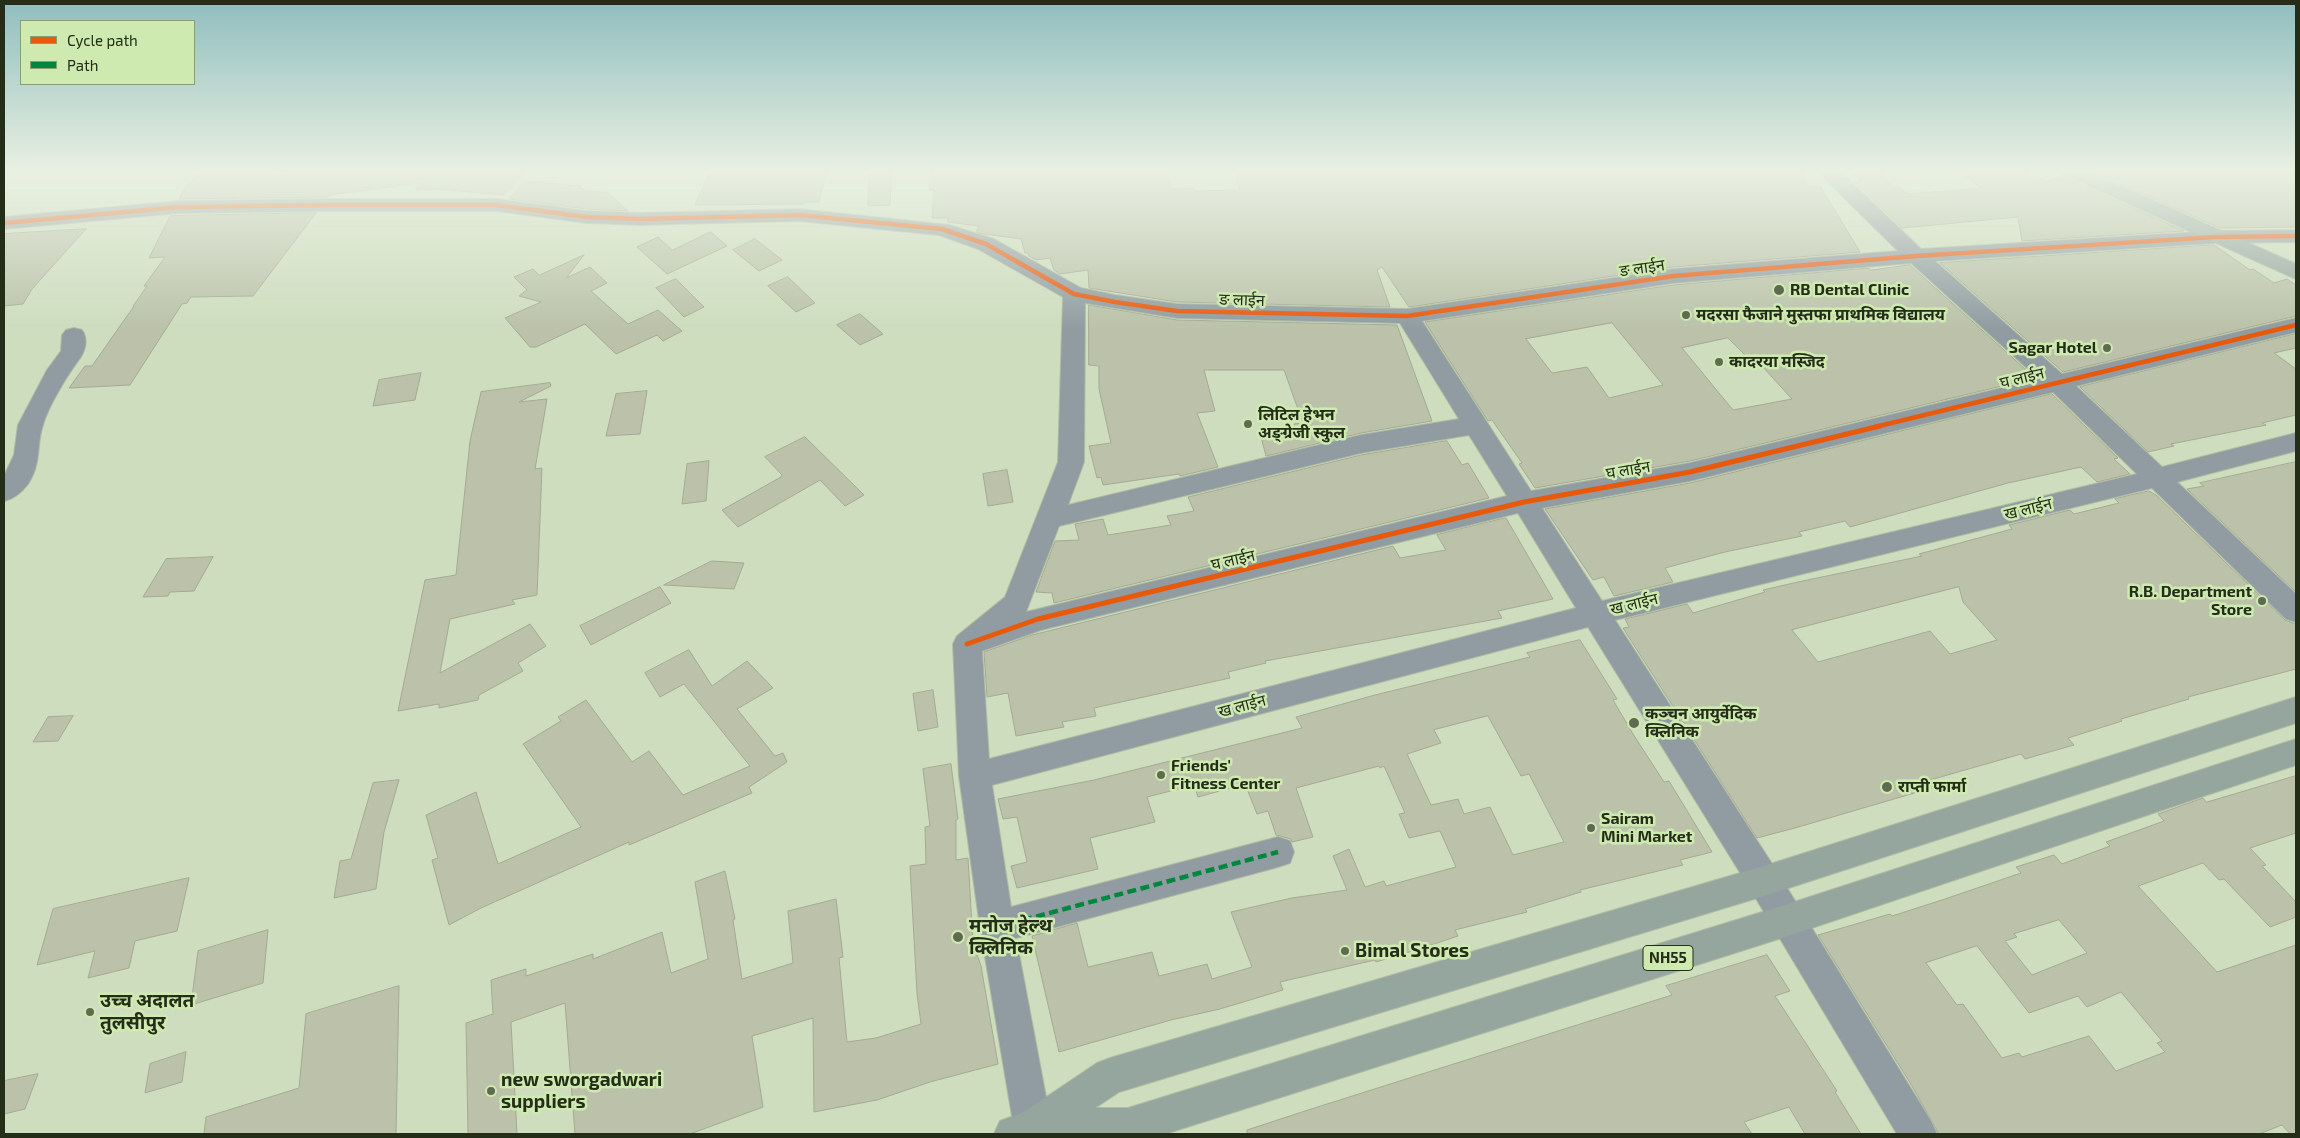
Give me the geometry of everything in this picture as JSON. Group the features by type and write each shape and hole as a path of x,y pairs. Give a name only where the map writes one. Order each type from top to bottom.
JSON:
{"main road":[{"path":"2185,223 2296,272"},
{"path":"1027,1132 1110,1076 1764,881 2296,710"},
{"name":"NH55","path":"1027,1132 1128,1127 1788,920 2296,752"}],"street":[{"name":"ङ लाईन","path":"882,223 942,229 986,244 1074,294 1115,302 1177,311 1407,316 1673,276 1916,256 2215,237 2296,236"},
{"path":"1882,223 1916,256 2058,382 2296,611"},
{"path":"1027,1132 975,776 966,644 1016,604 1071,462 1074,294"},
{"path":"1407,316 1764,881 1918,1134"},
{"name":"घ लाईन","path":"966,644 1038,619 1524,502 1690,472 2296,325"},
{"path":"4,492 18,478 27,455 30,425 59,370 73,352 74,335"},
{"path":"1050,519 1361,444 1476,425"},
{"name":"ख लाईन","path":"975,776 1595,614 2157,478 2296,442"},
{"path":"997,927 1278,852"}],"building":[{"path":"166,223 308,223 253,296 191,297 187,303 182,304 130,385 69,388 85,366 92,366 134,306 147,286 144,286 165,257 149,258"},
{"path":"957,223 1842,223 1860,252 1673,267 1409,307 1382,267 1377,270 1390,307 1177,302 1089,288 1088,270 1060,274 1054,270 1050,258 1036,260 1029,256 1028,253 1025,253 1021,239 976,232 979,226"},
{"path":"1897,223 1954,223 1902,228"},
{"path":"2019,223 2166,223 2184,231 2022,241"},
{"path":"2209,223 2296,223 2296,227 2220,228"},
{"path":"86,229 32,289 23,304 4,306 4,234"},
{"path":"711,232 727,246 667,274 637,247 658,237 672,250"},
{"path":"755,239 782,260 759,271 733,250"},
{"path":"2214,245 2250,270 2253,269 2274,283 2287,279 2296,285 2296,316 2063,372 1940,263"},
{"path":"584,255 566,278 590,267 607,283 591,291 628,324 658,310 682,331 663,341 657,335 616,354 585,324 536,347 530,347 505,318 541,302 519,296 527,290 514,277 533,269 539,275"},
{"path":"1910,265 2035,378 1690,461 1535,488 1519,464 1522,463 1492,420 1488,421 1425,322 1673,285 1869,268 1870,270","holes":["1612,323 1663,385 1609,398 1587,367 1552,373 1526,339","1728,338 1756,366 1761,365 1792,399 1733,410 1682,348"]},
{"path":"788,277 815,303 796,312 768,286"},
{"path":"676,279 704,307 684,317 656,288"},
{"path":"1089,305 1177,320 1397,325 1432,421 1361,433 1266,456 1260,433 1296,430 1294,424 1303,423 1284,370 1204,370 1215,411 1197,413 1218,467 1180,476 1179,474 1103,485 1101,477 1097,478 1089,446 1111,443 1099,389 1099,366 1089,365"},
{"path":"860,314 883,334 860,345 837,325"},
{"path":"2296,334 2296,348 2274,353 2296,369 2296,415 2262,423 2266,425 2171,444 2174,446 2148,452 2080,387"},
{"path":"421,373 415,400 373,406 379,380"},
{"path":"550,383 551,386 519,402 547,399 535,469 542,468 537,595 512,600 515,604 450,619 440,673 530,624 546,646 518,663 523,671 479,695 478,700 439,708 439,704 398,711 425,580 456,575 470,441 481,392"},
{"path":"647,391 640,434 606,436 616,394"},
{"path":"2052,394 2118,458 2114,459 2130,474 2097,482 2081,467 2008,483 1850,527 1845,521 1799,532 1802,536 1725,552 1665,568 1673,582 1614,596 1604,577 1593,580 1545,509 1690,483"},
{"path":"805,437 864,495 845,506 820,480 738,527 722,510 781,477 782,475 765,457"},
{"path":"1447,441 1462,465 1468,463 1489,498 1054,603 1052,593 1036,592 1055,541 1079,540 1075,524 1103,519 1108,535 1171,525 1167,516 1194,511 1188,497 1361,455"},
{"path":"709,461 706,501 682,504 687,464"},
{"path":"2296,462 2296,592 2187,489 2204,486 2200,483"},
{"path":"1007,470 1013,502 988,506 983,474"},
{"path":"2149,491 2156,495 2285,620 2296,624 2296,669 2188,697 2189,699 2121,719 2122,721 2068,738 2074,745 2025,759 2021,754 1930,780 1935,787 1757,838 1623,628 1629,627 1625,619 1687,604 1693,613 1765,592 1763,590 1922,556 1919,554 2012,529 2009,525 2070,510 2074,514 2119,503 2115,499","holes":["1959,587 1963,602 1997,640 1950,654 1930,631 1818,662 1792,630"]},
{"path":"1506,518 1553,599 1498,611 1502,618 1265,661 1266,663 1228,672 1230,678 1094,708 1096,716 1062,722 1064,727 1016,736 1008,693 987,697 984,652 1032,635 1393,546 1400,558 1446,550 1437,535"},
{"path":"213,557 194,591 170,592 168,596 143,597 166,559"},
{"path":"712,561 744,563 734,589 664,585"},
{"path":"660,587 671,603 591,645 580,626"},
{"path":"1580,640 1617,699 1613,700 1633,734 1664,782 1669,781 1712,852 1680,860 1683,865 1580,890 1581,892 1525,909 1527,912 1455,930 1458,936 1416,950 1376,962 1375,960 1280,982 1283,990 1220,1009 1171,1020 1059,1052 1032,936 1077,923 1088,967 1152,952 1159,976 1207,964 1212,979 1252,967 1231,912 1292,898 1347,890 1333,856 1349,849 1365,887 1384,881 1386,886 1456,867 1440,831 1409,838 1399,814 1405,813 1384,766 1296,788 1313,837 1292,842 1291,839 1276,835 1268,811 1257,814 1245,784 1198,797 1194,785 1147,797 1155,822 1090,838 1098,869 1017,888 1011,866 1027,862 1017,817 1003,819 998,799 1094,780 1302,728 1296,717 1375,695 1530,657 1527,653","holes":["1488,716 1521,776 1529,774 1564,842 1513,855 1490,807 1464,814 1458,799 1431,805 1407,754 1441,743 1434,730"]},
{"path":"689,650 712,686 747,661 773,688 737,709 775,756 783,753 787,762 749,787 752,793 629,845 629,842 481,908 449,925 432,860 438,858 426,815 476,792 498,864 581,827 523,744 561,721 558,717 586,700 632,762 649,751 683,795 750,766 684,684 660,697 645,673"},
{"path":"933,690 938,727 918,731 913,694"},
{"path":"73,716 58,741 33,742 48,717"},
{"path":"951,764 958,819 956,820 956,860 968,858 973,943 981,966 998,1064 930,1082 877,1100 814,1112 813,1018 752,1036 763,1107 690,1134 575,1134 565,1003 511,1022 517,1134 468,1134 466,1023 493,1014 491,980 526,969 526,976 593,954 593,959 662,932 671,973 708,959 695,882 725,871 735,919 733,920 742,979 793,963 788,911 836,899 843,957 839,958 847,1042 876,1038 921,1024 917,993 910,866 926,864 925,827 930,826 923,769"},
{"path":"2296,776 2296,833 2250,848 2266,865 2262,866 2296,902 2296,917 2270,927 2224,879 2219,880 2203,863 2138,886 2217,972 2296,945 2296,1134 2290,1134 2282,1125 2259,1134 1939,1134 1912,1086 1818,935 1890,914 1892,916 1942,900 2021,873 2016,867 2054,855 2062,864 2110,846 2106,842 2164,821 2158,814 2203,798 2206,802","holes":["2059,920 2087,953 2032,975 2005,941 2017,937 2014,934","1977,946 2029,1013 2078,996 2087,1007 2121,992 2162,1041 2157,1043 2165,1052 2116,1071 2089,1036 2022,1057 2019,1053 2002,1058 1963,1004 1957,1005 1926,963"]},
{"path":"399,780 384,832 376,889 334,898 340,861 351,859 373,783"},
{"path":"189,878 177,931 135,941 129,968 88,978 95,951 37,965 53,909"},
{"path":"268,930 263,983 191,1005 198,951"},
{"path":"1767,955 1790,991 1775,996 1837,1091 1835,1092 1861,1134 1805,1134 1789,1107 1744,1122 1752,1134 1247,1134 1247,1130 1308,1110 1672,995 1666,986"},
{"path":"399,986 396,1134 204,1134 206,1117 299,1088 306,1014"},
{"path":"186,1052 182,1082 145,1093 150,1064"},
{"path":"38,1074 25,1109 4,1114 4,1081"}],"marked path":[{"path":"997,927 1278,852"}],"cycle path":[{"path":"882,223 942,229 986,244 1074,294 1115,302 1177,311 1407,316 1673,276 1916,256 2215,237 2296,236"},
{"path":"967,644 1038,619 1524,502 1690,472 2296,325"}],"place":[{"name":"RB Dental Clinic","path":"1779,290"},
{"name":"मदरसा फैजाने मुस्तफा प्राथमिक विद्यालय","path":"1686,315"},
{"name":"Sagar Hotel","path":"2107,348"},
{"name":"कादरया मस्जिद","path":"1719,362"},
{"name":"लिटिल हेभन अङ्‍ग्रेजी स्कुल","path":"1248,424"},
{"name":"R.B. Department Store","path":"2262,601"},
{"name":"कञ्चन आयुर्वेदिक क्लिनिक","path":"1634,723"},
{"name":"Friends' Fitness Center","path":"1161,775"},
{"name":"राप्ती फार्मा","path":"1887,787"},
{"name":"Sairam Mini Market","path":"1591,828"},
{"name":"मनोज हेल्थ क्लिनिक","path":"958,937"},
{"name":"Bimal Stores","path":"1345,951"},
{"name":"उच्च अदालत तुलसीपुर","path":"90,1012"},
{"name":"new sworgadwari suppliers","path":"491,1091"}]}
